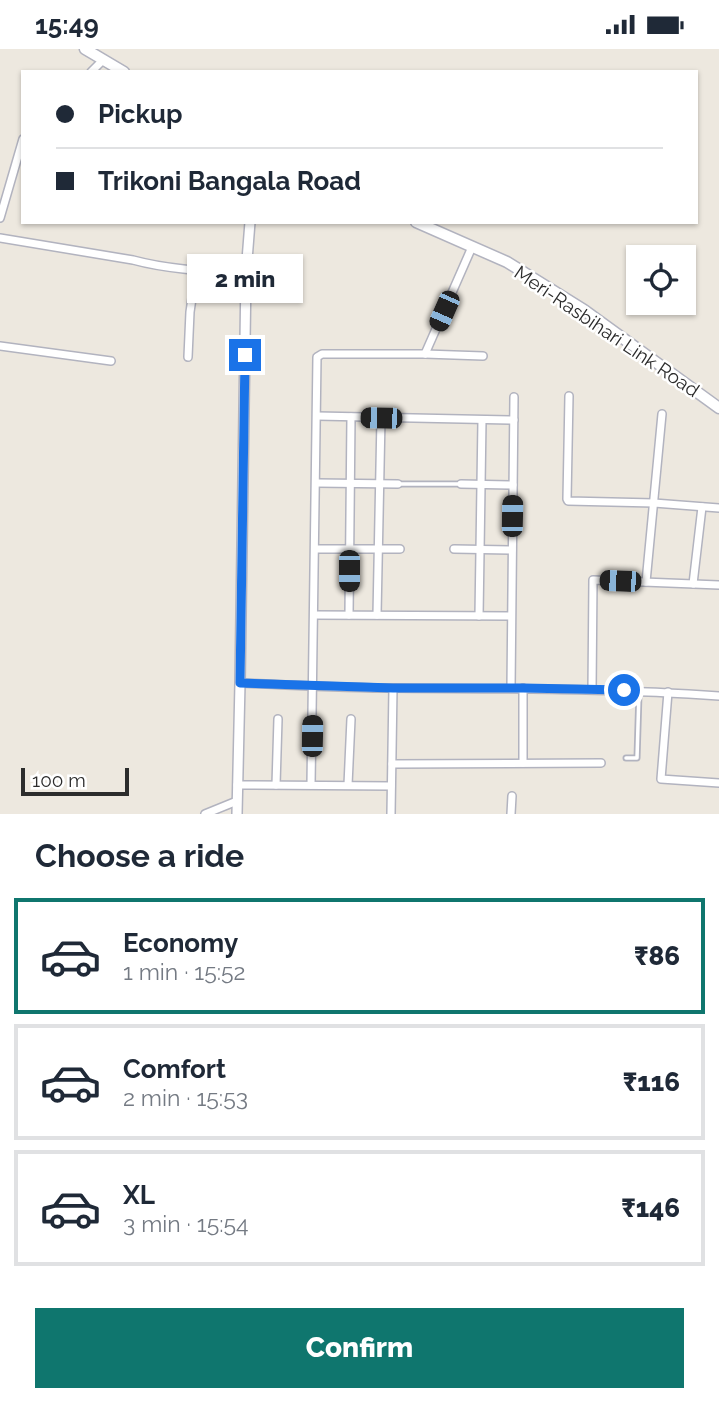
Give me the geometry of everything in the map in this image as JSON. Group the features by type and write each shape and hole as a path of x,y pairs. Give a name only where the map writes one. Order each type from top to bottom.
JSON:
{"main road":[{"path":"85,49 121,70"},
{"name":"Meri-Rasbihari Link Road","path":"420,224 507,262 584,310 719,408"}],"street":[{"path":"93,70 103,59"},
{"path":"0,218 21,146"},
{"path":"237,814 246,273 250,224"},
{"path":"0,238 152,265 196,271 246,273"},
{"path":"425,354 472,247"},
{"path":"188,357 190,312 196,271"},
{"path":"0,346 111,361"},
{"path":"311,785 317,483 316,361 319,355 484,356"},
{"path":"569,396 568,502 654,503 719,508"},
{"path":"511,688 514,397"},
{"path":"646,582 662,414"},
{"path":"317,416 514,420"},
{"path":"349,615 351,417"},
{"path":"377,615 381,418"},
{"path":"479,616 482,420"},
{"path":"317,483 398,484"},
{"path":"461,484 513,485"},
{"path":"693,584 702,507"},
{"path":"316,549 401,549"},
{"path":"454,549 512,550"},
{"path":"593,690 593,580 719,585"},
{"path":"314,615 511,616"},
{"path":"240,683 639,691 719,696"},
{"path":"391,814 393,688"},
{"path":"523,688 523,763"},
{"path":"668,692 661,779 719,783"},
{"path":"276,785 278,719"},
{"path":"348,785 351,719"},
{"path":"392,764 601,763"},
{"path":"237,785 391,786"},
{"path":"511,814 512,796"},
{"path":"205,814 237,801"}],"lane":[{"path":"398,484 461,484"},
{"path":"626,758 637,758 639,691"}],"route":[{"path":"245,355 240,683 393,688 624,690"}]}
